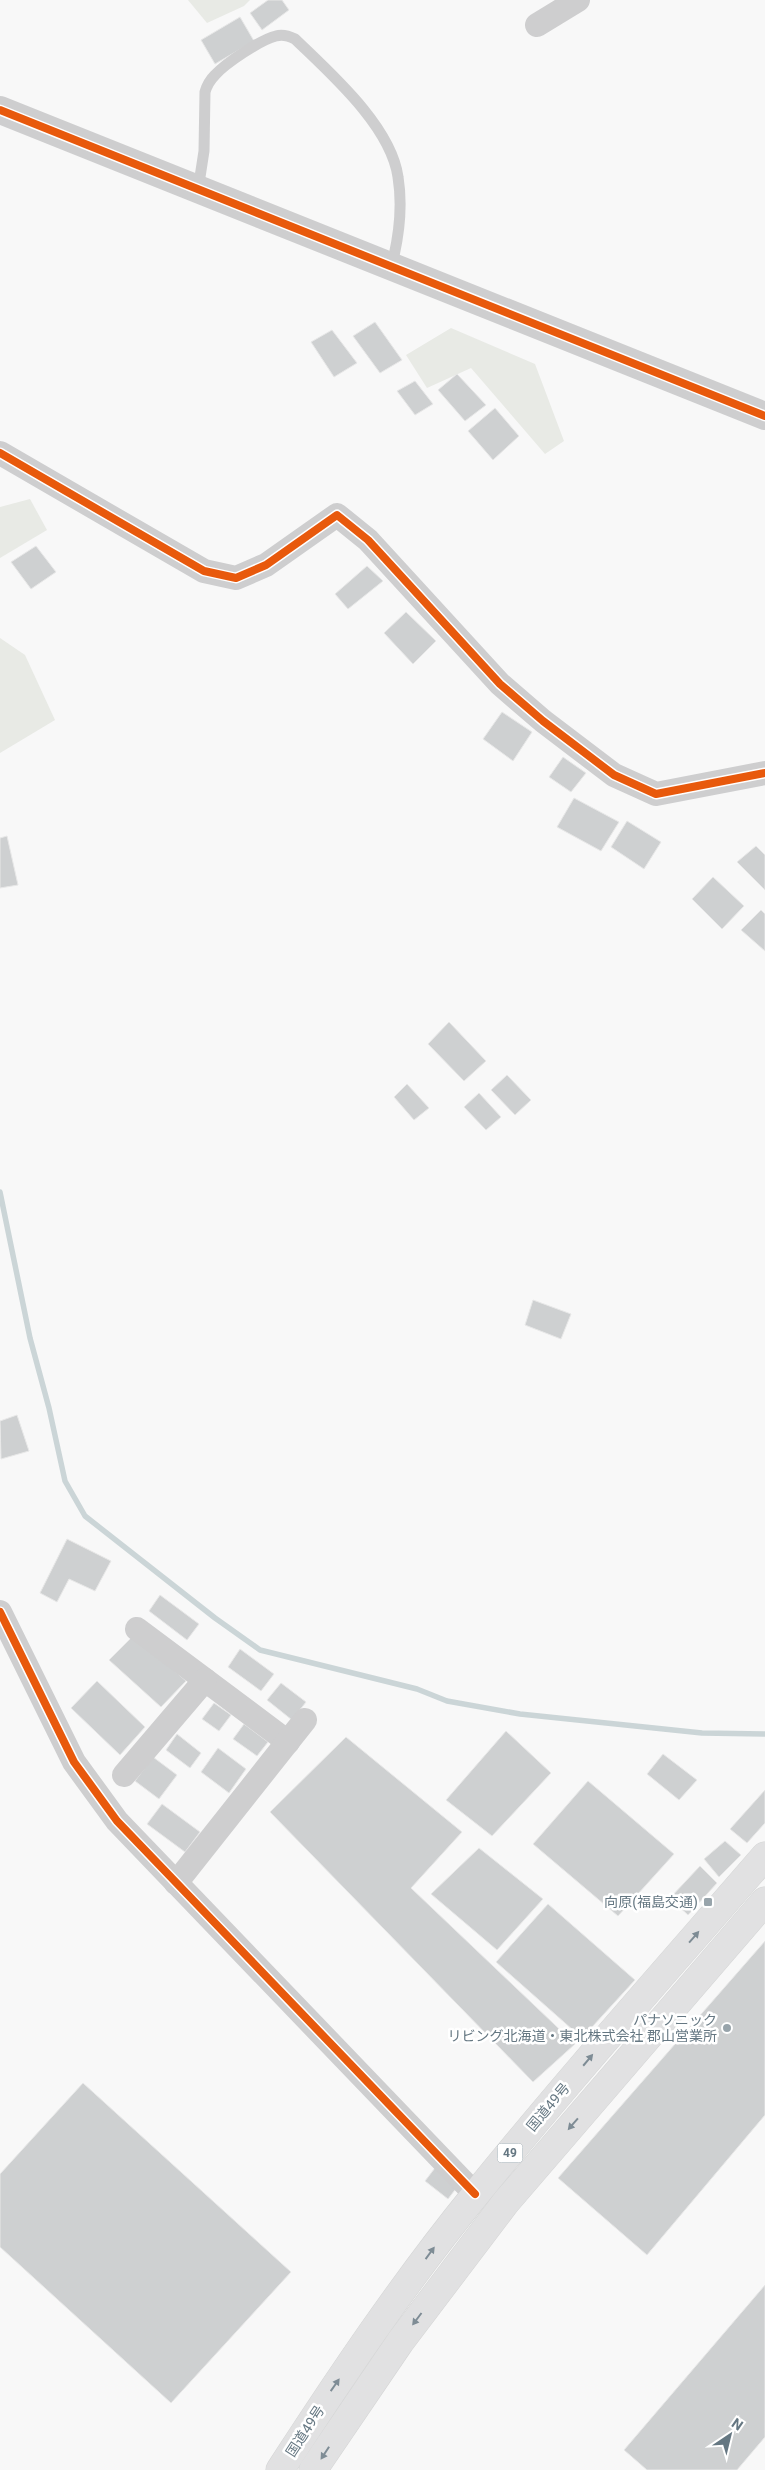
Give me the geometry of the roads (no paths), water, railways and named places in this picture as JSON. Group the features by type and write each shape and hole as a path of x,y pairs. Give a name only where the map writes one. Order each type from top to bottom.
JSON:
{"highway":[{"name":"国道49号","path":"280,2470 333,2389 475,2194 765,1856"},
{"name":"国道49号","path":"313,2470 400,2342 506,2202 765,1901"}],"street":[{"path":"537,26 578,0"},
{"path":"0,110 765,416"},
{"path":"0,453 204,571 236,578 266,565 337,514 368,540 500,684 543,721 614,775 656,794 765,773"},
{"path":"0,1612 74,1762 117,1821 475,2194"},
{"path":"136,1629 288,1742"},
{"path":"124,1775 205,1680"},
{"path":"176,1883 305,1720"}],"lane":[{"path":"198,190 204,151 205,92 208,84 216,74 252,49 276,36 286,35 295,38 342,85 368,116 389,150 398,176 400,204 399,236 391,268"}],"waterway":[{"path":"0,1192 30,1338 49,1408 65,1481 85,1516 215,1618 260,1650 417,1689 447,1701 520,1714 702,1733 765,1734"}],"place":[{"name":"向原(福島交通)","path":"708,1902"},
{"name":"パナソニック リビング北海道・東北株式会社 郡山営業所","path":"727,2028"}]}
